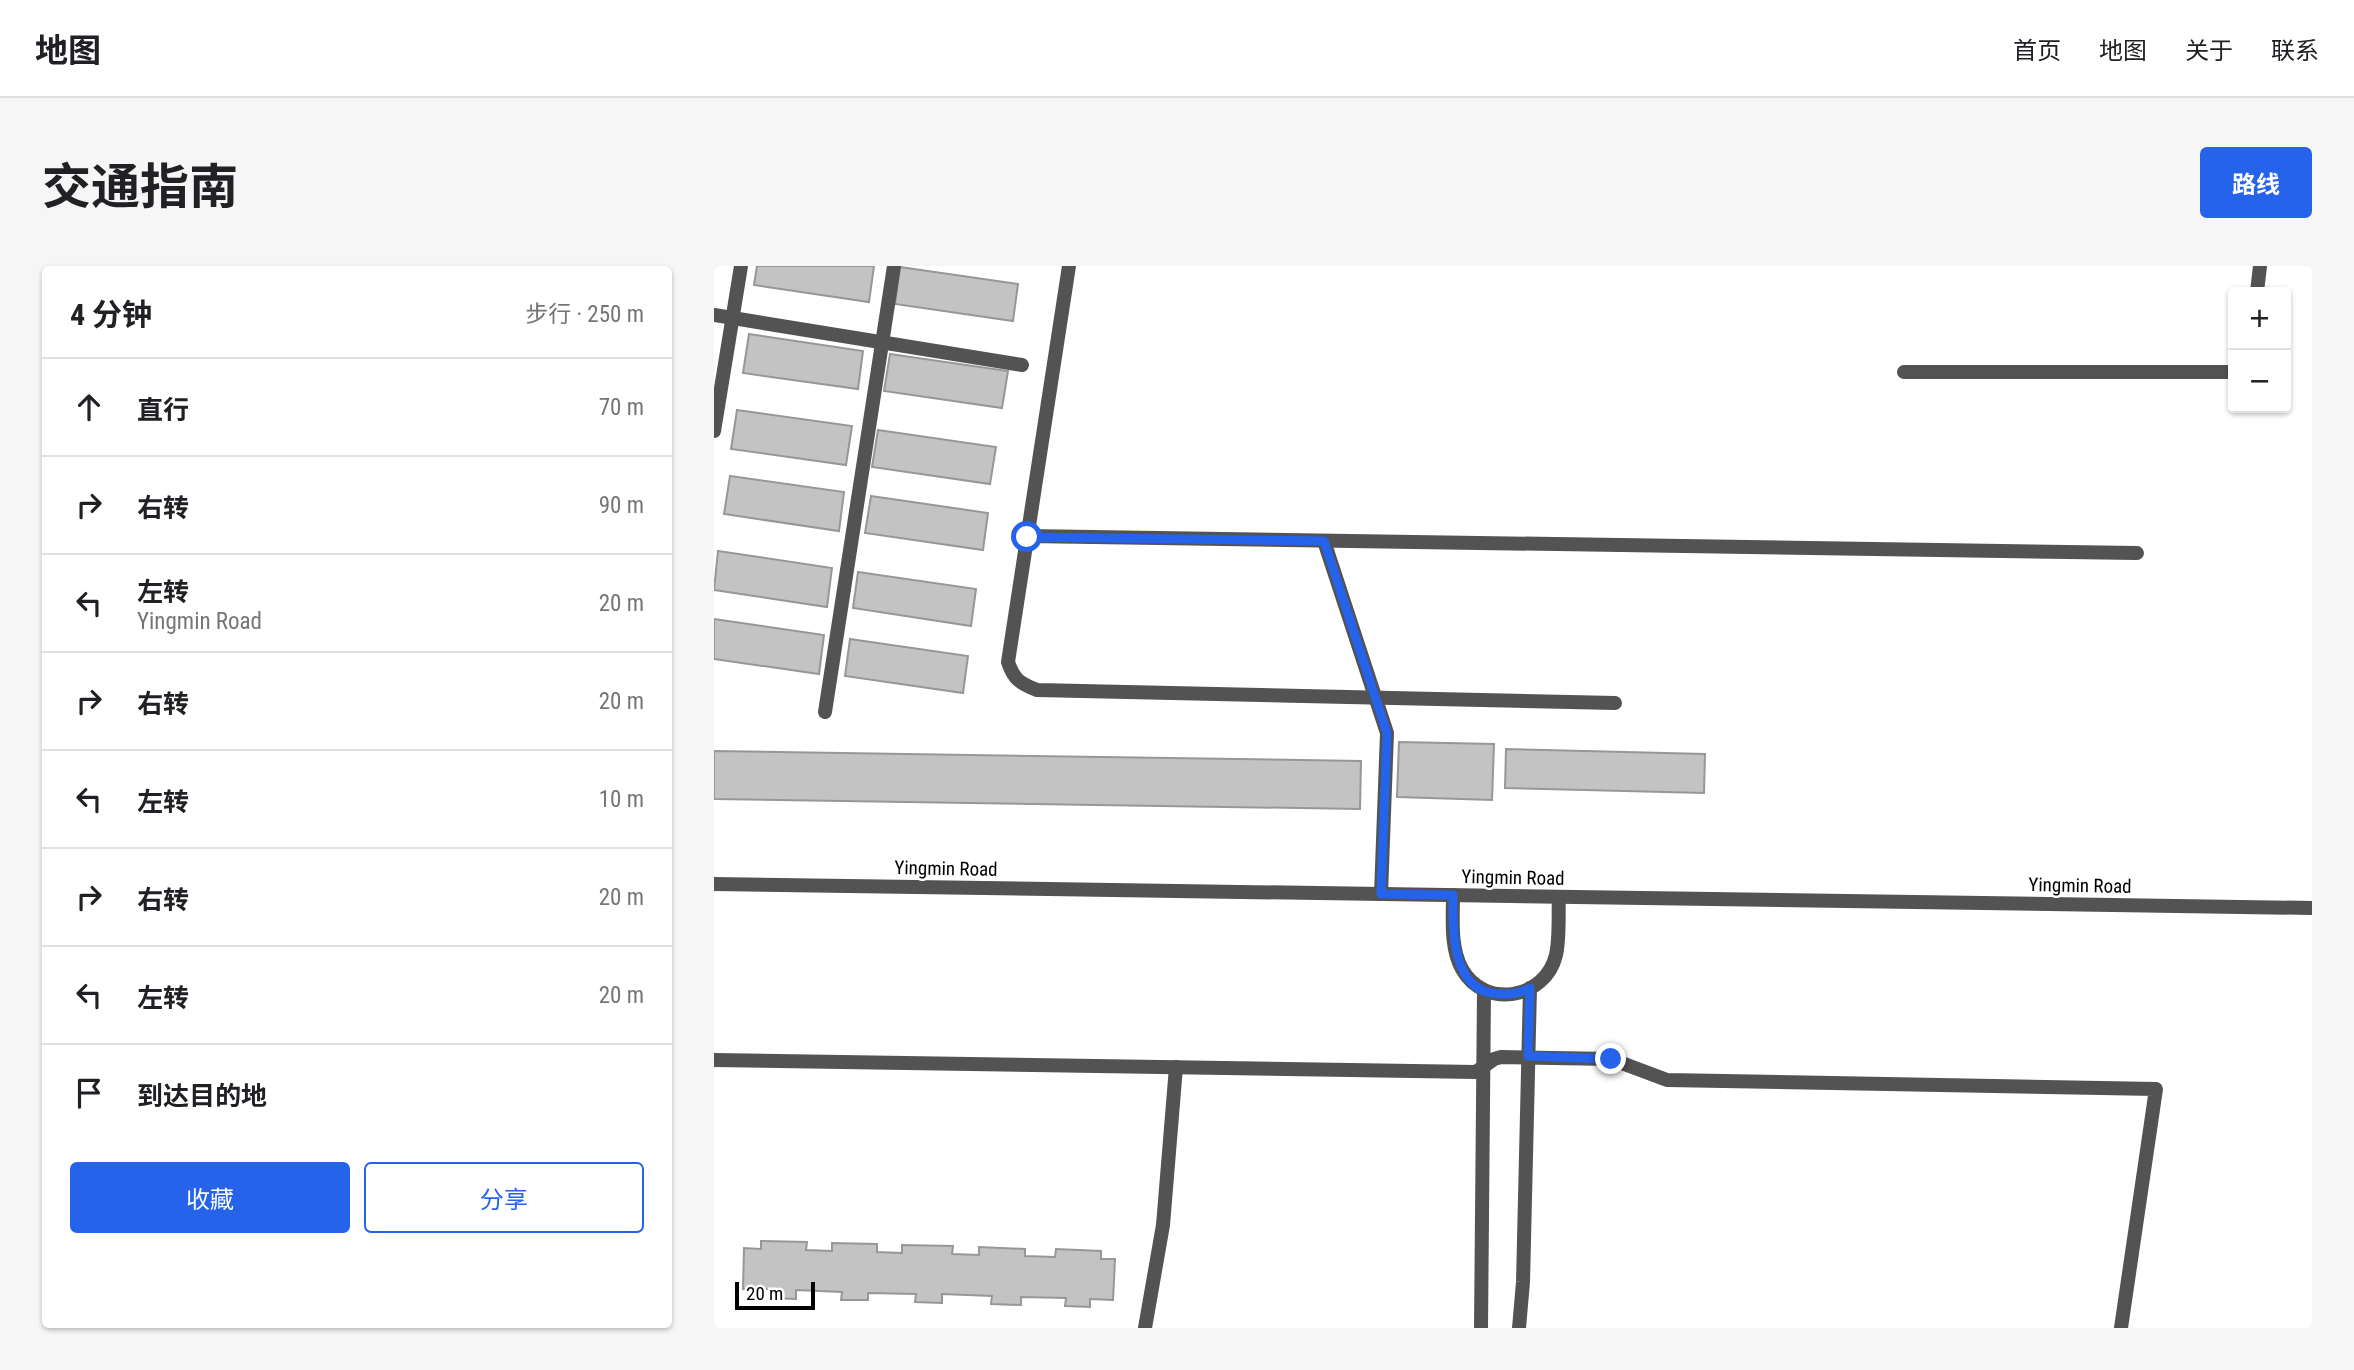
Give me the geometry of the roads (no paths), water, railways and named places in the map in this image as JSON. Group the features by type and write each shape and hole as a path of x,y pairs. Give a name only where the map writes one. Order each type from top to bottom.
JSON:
{"street":[{"path":"714,430 741,266"},
{"path":"825,712 894,266"},
{"path":"1069,266 1008,662 1013,677 1019,683 1037,690 1615,703"},
{"path":"2258,287 2260,266"},
{"path":"714,315 1022,365"},
{"path":"1904,372 2228,372"},
{"path":"1027,537 2137,554"},
{"path":"1324,541 1387,733 1381,894"},
{"name":"Yingmin Road","path":"714,884 2312,908"},
{"path":"1453,895 1453,940 1461,968 1476,987 1491,995 1520,993 1536,985 1549,971 1556,955 1559,897"},
{"path":"1519,1328 1523,1282 1530,988"},
{"path":"1481,1328 1484,990"},
{"path":"714,1060 1476,1072 1501,1057 1528,1056 1611,1059 1667,1080 2156,1089 2121,1328"},
{"path":"1145,1328 1163,1225 1176,1067"}]}
